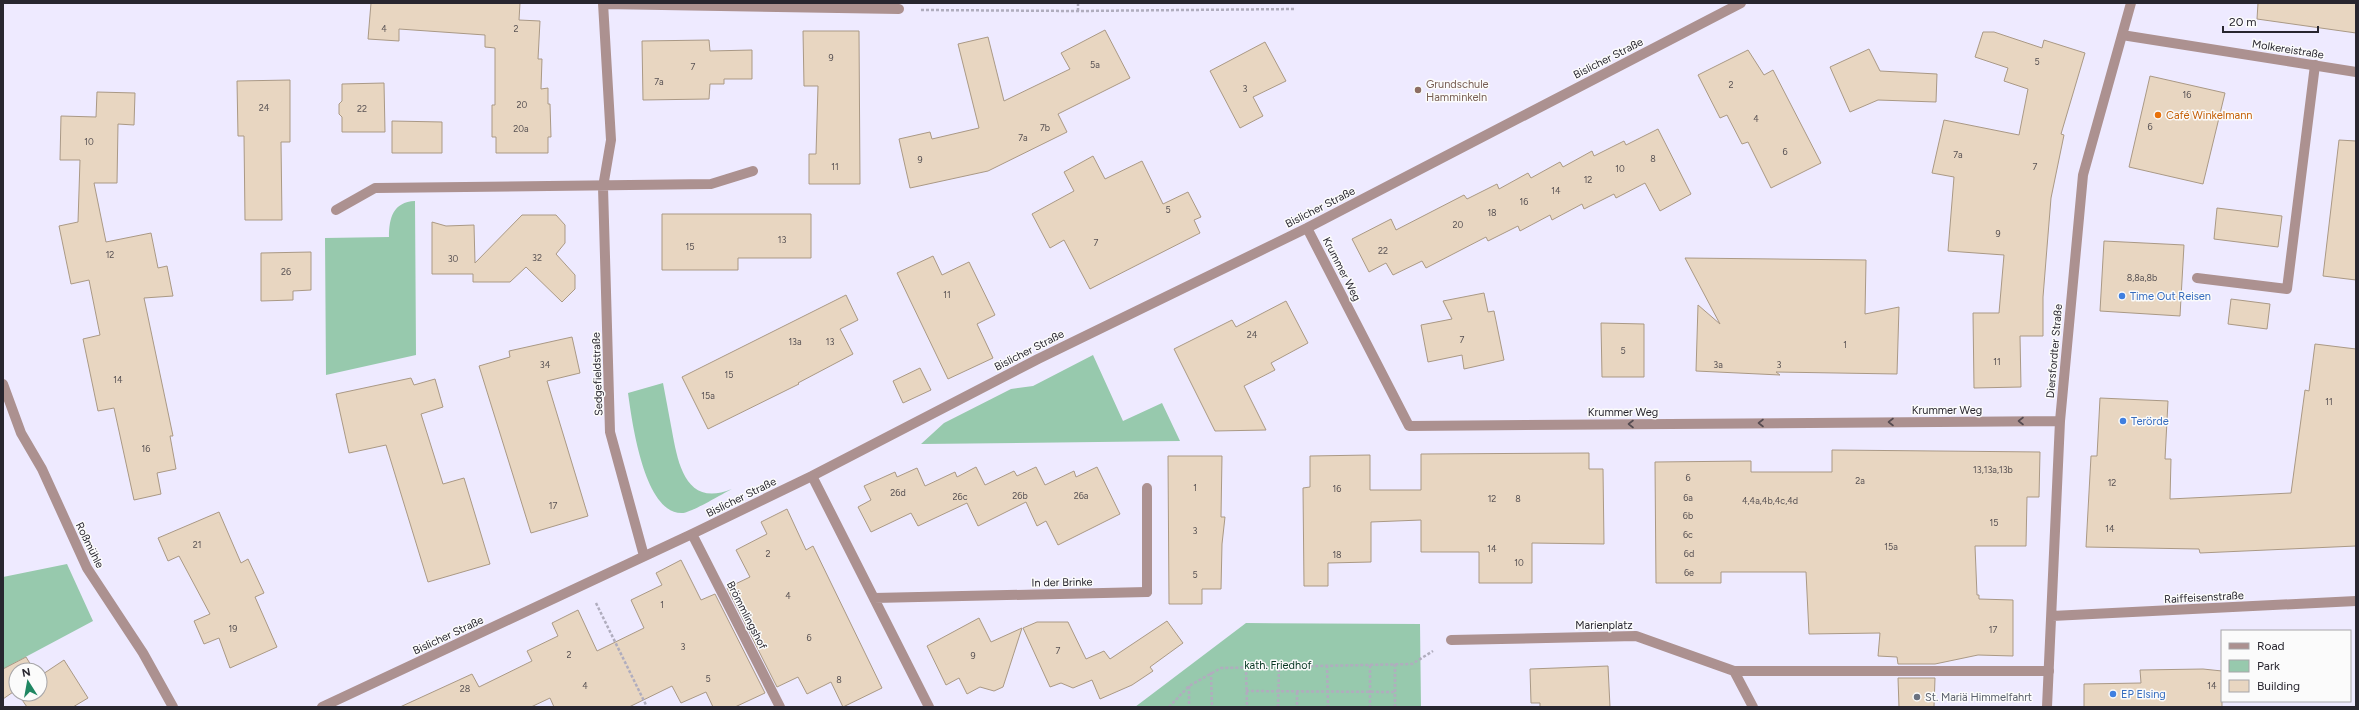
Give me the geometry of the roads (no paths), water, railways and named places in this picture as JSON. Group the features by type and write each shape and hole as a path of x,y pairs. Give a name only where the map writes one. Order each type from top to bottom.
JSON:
{"street":[{"name":"Sedgefieldstraße","path":"644,556 610,432 603,187 611,140 604,3 899,9"},
{"name":"Bislicher Straße","path":"322,707 692,534 812,476 1038,358 1307,228 1741,3"},
{"name":"Diersfordter Straße","path":"2047,707 2060,421 2083,175 2131,3"},
{"name":"Molkereistraße","path":"2122,35 2356,72"},
{"path":"2198,278 2287,289 2316,65"},
{"path":"336,210 375,188 603,187 711,184 753,171"},
{"name":"Krummer Weg","path":"1307,228 1409,426 2060,421"},
{"name":"Roßmühle","path":"3,384 21,433 42,469 86,568 143,653 173,707"},
{"path":"812,476 929,707"},
{"name":"In der Brinke","path":"874,598 1147,592 1147,488"},
{"name":"Brömmlingshof","path":"692,534 780,707"},
{"name":"Raiffeisenstraße","path":"2052,616 2356,601"},
{"name":"Marienplatz","path":"1451,640 1636,636 1734,671 2049,671"},
{"path":"1734,671 1753,707"}],"place":[{"name":"Grundschule Hamminkeln","path":"1418,90"},
{"name":"Café Winkelmann","path":"2158,115"},
{"name":"Time Out Reisen","path":"2122,296"},
{"name":"Terörde","path":"2123,421"},
{"name":"EP Elsing","path":"2113,694"},
{"name":"St. Mariä Himmelfahrt","path":"1917,697"}],"park label":[{"name":"kath. Friedhof","path":"1278,665"}]}
